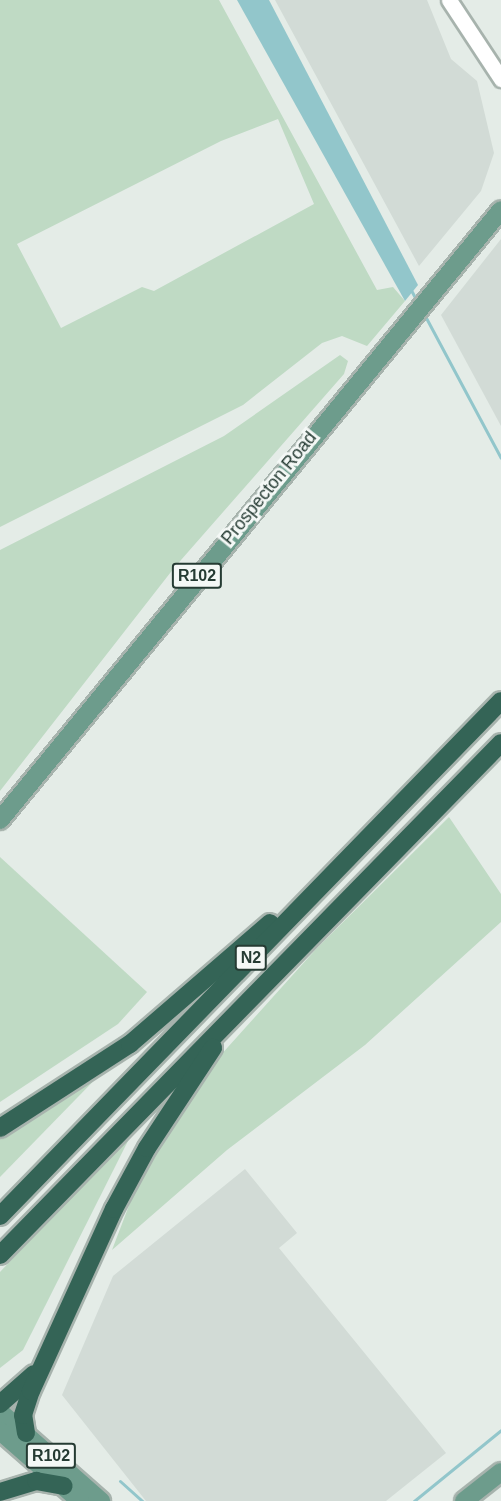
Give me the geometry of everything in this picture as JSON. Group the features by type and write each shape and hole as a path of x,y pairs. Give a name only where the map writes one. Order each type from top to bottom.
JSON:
{"highway":[{"name":"N2","path":"0,1216 501,701"},
{"name":"N2","path":"0,1255 501,744"},
{"path":"0,1128 130,1044 294,900 310,897"},
{"path":"26,1433 24,1410 42,1366 147,1148 243,1006"},
{"path":"0,1404 42,1366"},
{"path":"0,1492 36,1481 64,1486"}],"main road":[{"name":"R102","path":"498,212 501,194"},
{"name":"Prospecton Road","path":"0,820 432,287 498,212"},
{"name":"R102","path":"0,1412 101,1501"},
{"name":"R102","path":"0,1431 80,1501"},
{"path":"464,1501 501,1472"},
{"path":"481,1501 501,1486"}],"street":[{"path":"449,0 501,79"}],"shaded area":[{"path":"275,0 427,0 451,59 477,81 494,153 481,191 419,266"},
{"path":"501,239 501,426 441,315"},
{"path":"245,1169 297,1233 279,1248 446,1453 386,1501 146,1501 62,1395 113,1276"}],"green space":[{"path":"0,0 219,0 377,290 393,287 405,301 367,346 342,336 322,343 243,405 0,527","holes":["278,119 314,204 154,291 142,287 61,328 17,244 221,141"]},
{"path":"340,355 348,361 344,374 174,568 0,791 0,550 224,436"},
{"path":"449,817 501,894 501,922 365,1045 227,1150 112,1250 138,1182 219,1057 317,948"},
{"path":"0,857 147,992 118,1024 0,1102"},
{"path":"114,1060 0,1177 0,1137"},
{"path":"133,1131 23,1350 0,1368 0,1272"}],"water":[{"path":"237,0 269,0 418,285 405,301"}],"waterway":[{"path":"411,290 418,303"},
{"path":"424,314 501,458"},
{"path":"414,1501 501,1430"},
{"path":"120,1481 142,1501"}]}
